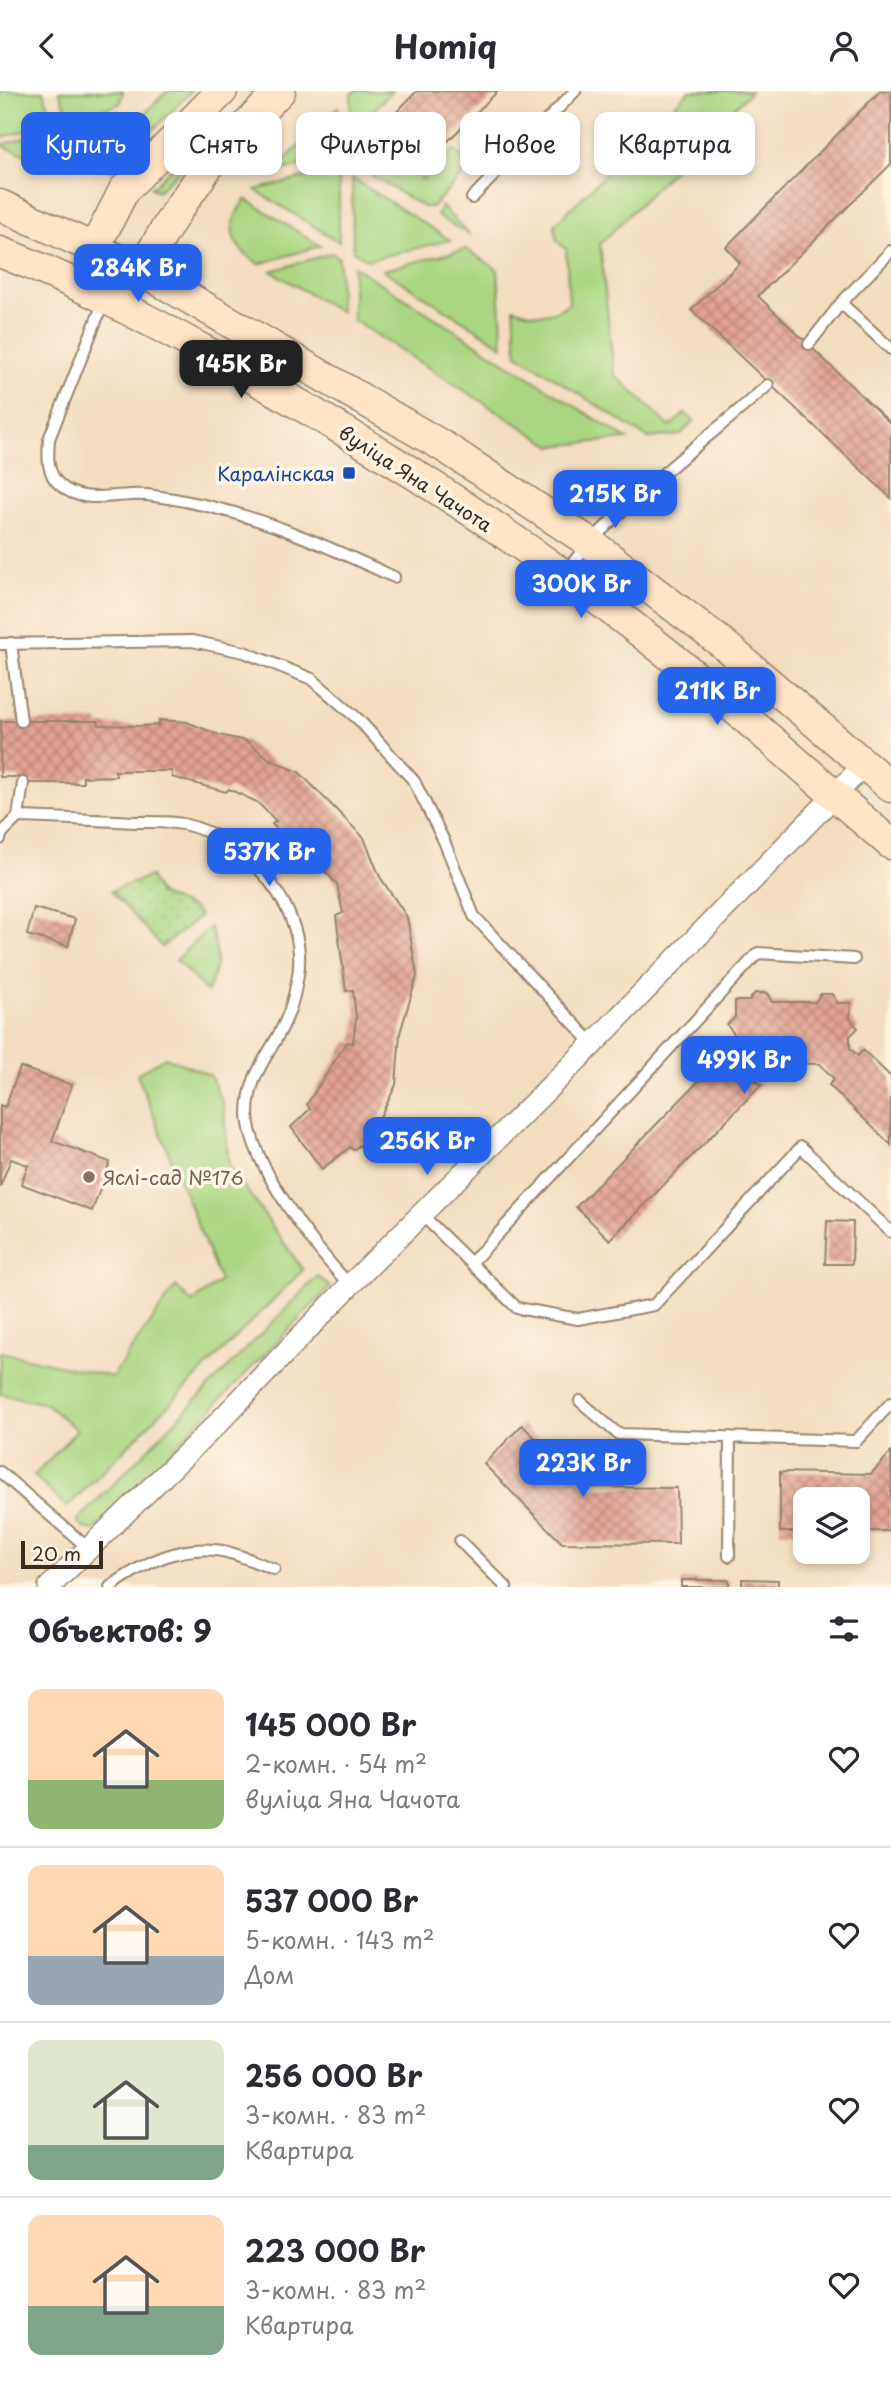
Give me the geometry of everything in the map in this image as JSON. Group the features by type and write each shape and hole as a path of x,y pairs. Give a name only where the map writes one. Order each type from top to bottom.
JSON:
{"main road":[{"path":"222,91 124,190 95,247 105,297 141,270 176,212 211,162 280,91"},
{"name":"вуліца Яна Чачота","path":"0,205 141,270 446,448 589,542 722,643 891,787"},
{"name":"вуліца Яна Чачота","path":"0,252 105,297 294,401 379,453 562,576 694,674 891,844"}],"street":[{"path":"48,1587 216,1425 349,1285 593,1044 865,764"}],"lane":[{"path":"471,198 575,91"},
{"path":"809,344 841,303 891,251"},
{"path":"105,297 49,439 47,463 59,485 99,498 144,494 231,511 295,531 394,577"},
{"path":"841,303 891,349"},
{"path":"562,576 589,542 768,385"},
{"path":"21,721 6,643 192,641 244,652 312,679 359,720 414,781 444,841 474,916 593,1044"},
{"path":"0,839 2,832 18,817 23,783"},
{"path":"18,817 184,824 226,843 257,866 283,896 296,932 298,976 289,1013 258,1067 249,1093 248,1117 256,1153 325,1259 349,1285"},
{"path":"472,1262 758,953 854,959"},
{"path":"421,1214 517,1308 578,1319 654,1305 801,1147 891,1232"},
{"path":"580,1401 618,1434 856,1441 891,1402"},
{"path":"729,1556 730,1437"},
{"path":"0,1472 88,1548"},
{"path":"460,1541 506,1587"},
{"path":"110,1587 139,1566 176,1552 222,1551 274,1569"}],"green space":[{"path":"0,91 43,91 51,112 21,112 21,132 0,138"},
{"path":"59,91 123,91 120,104 91,112 68,112"},
{"path":"167,91 192,91 171,112 164,112 164,119 150,132 150,112 146,112"},
{"path":"355,91 392,91 372,112 351,112 351,94"},
{"path":"689,91 751,91 730,112 668,112"},
{"path":"21,139 21,153 1,145"},
{"path":"296,149 296,167 282,170 282,163"},
{"path":"454,150 460,156 460,175 462,175 432,207 423,207 371,175 417,175 423,180 428,175 446,175 446,158"},
{"path":"164,175 175,175 158,191 151,188"},
{"path":"315,175 339,175 339,242 255,190"},
{"path":"604,175 668,175 600,244 614,374 670,427 685,413 694,421 680,435 648,438 517,354 514,308 543,314 569,303 566,249 557,241 554,225"},
{"path":"352,178 450,240 368,260 353,251"},
{"path":"246,199 320,246 259,264 242,251 233,236 234,219"},
{"path":"441,206 470,235 437,216"},
{"path":"466,249 498,270 503,346 383,270"},
{"path":"332,253 339,258 340,312 271,271"},
{"path":"353,266 627,439 552,446 353,320"},
{"path":"150,876 159,894 194,909 200,916 162,947 111,891"},
{"path":"210,927 216,960 214,975 207,992 176,960"},
{"path":"165,1057 210,1075 223,1104 229,1165 303,1270 67,1507 34,1476 77,1430 46,1404 0,1394 0,1352 112,1377 176,1286 192,1303 220,1281 137,1074"},
{"path":"318,1276 330,1287 94,1530 83,1528 77,1521"}],"building":[{"path":"417,91 498,91 477,112 460,112 460,129 446,143 446,112 397,112"},
{"path":"880,91 891,91 891,164 758,296 891,424 891,498 691,310 740,263 726,247"},
{"path":"159,720 187,722 219,735 246,741 271,760 299,772 364,838 380,877 407,917 417,976 400,1033 396,1085 369,1139 353,1150 350,1147 322,1169 291,1127 310,1109 307,1104 347,1042 353,1043 356,1018 353,990 346,991 336,916 343,913 337,884 316,862 312,865 272,824 276,821 257,802 229,789 226,792 172,777 172,771 115,771 116,776 83,777 83,783 19,783 19,777 0,777 1,721 98,721 99,725 142,726 159,725"},
{"path":"34,908 75,919 68,946 27,935"},
{"path":"755,993 767,993 772,1002 815,1002 821,994 832,994 837,1003 851,1003 850,1019 858,1028 850,1036 850,1048 858,1056 863,1050 891,1077 891,1145 829,1085 834,1079 820,1064 770,1063 754,1079 761,1085 610,1240 576,1207 727,1052 731,1057 735,1051 735,1035 727,1025 735,1017 735,1001 749,1001"},
{"path":"20,1067 72,1085 52,1141 110,1162 92,1211 21,1184 28,1165 11,1159 0,1187 0,1105 5,1107"},
{"path":"827,1221 853,1222 852,1264 825,1264"},
{"path":"522,1425 586,1487 677,1488 678,1544 562,1543 484,1464"},
{"path":"891,1452 891,1531 870,1531 870,1487 793,1487 793,1532 780,1532 780,1472 871,1474"},
{"path":"742,1579 778,1580 778,1587 742,1587"},
{"path":"681,1580 729,1580 729,1587 681,1587"}],"place":[{"name":"Каралінская","path":"349,473"},
{"name":"Яслі-сад №176","path":"89,1177"}]}
